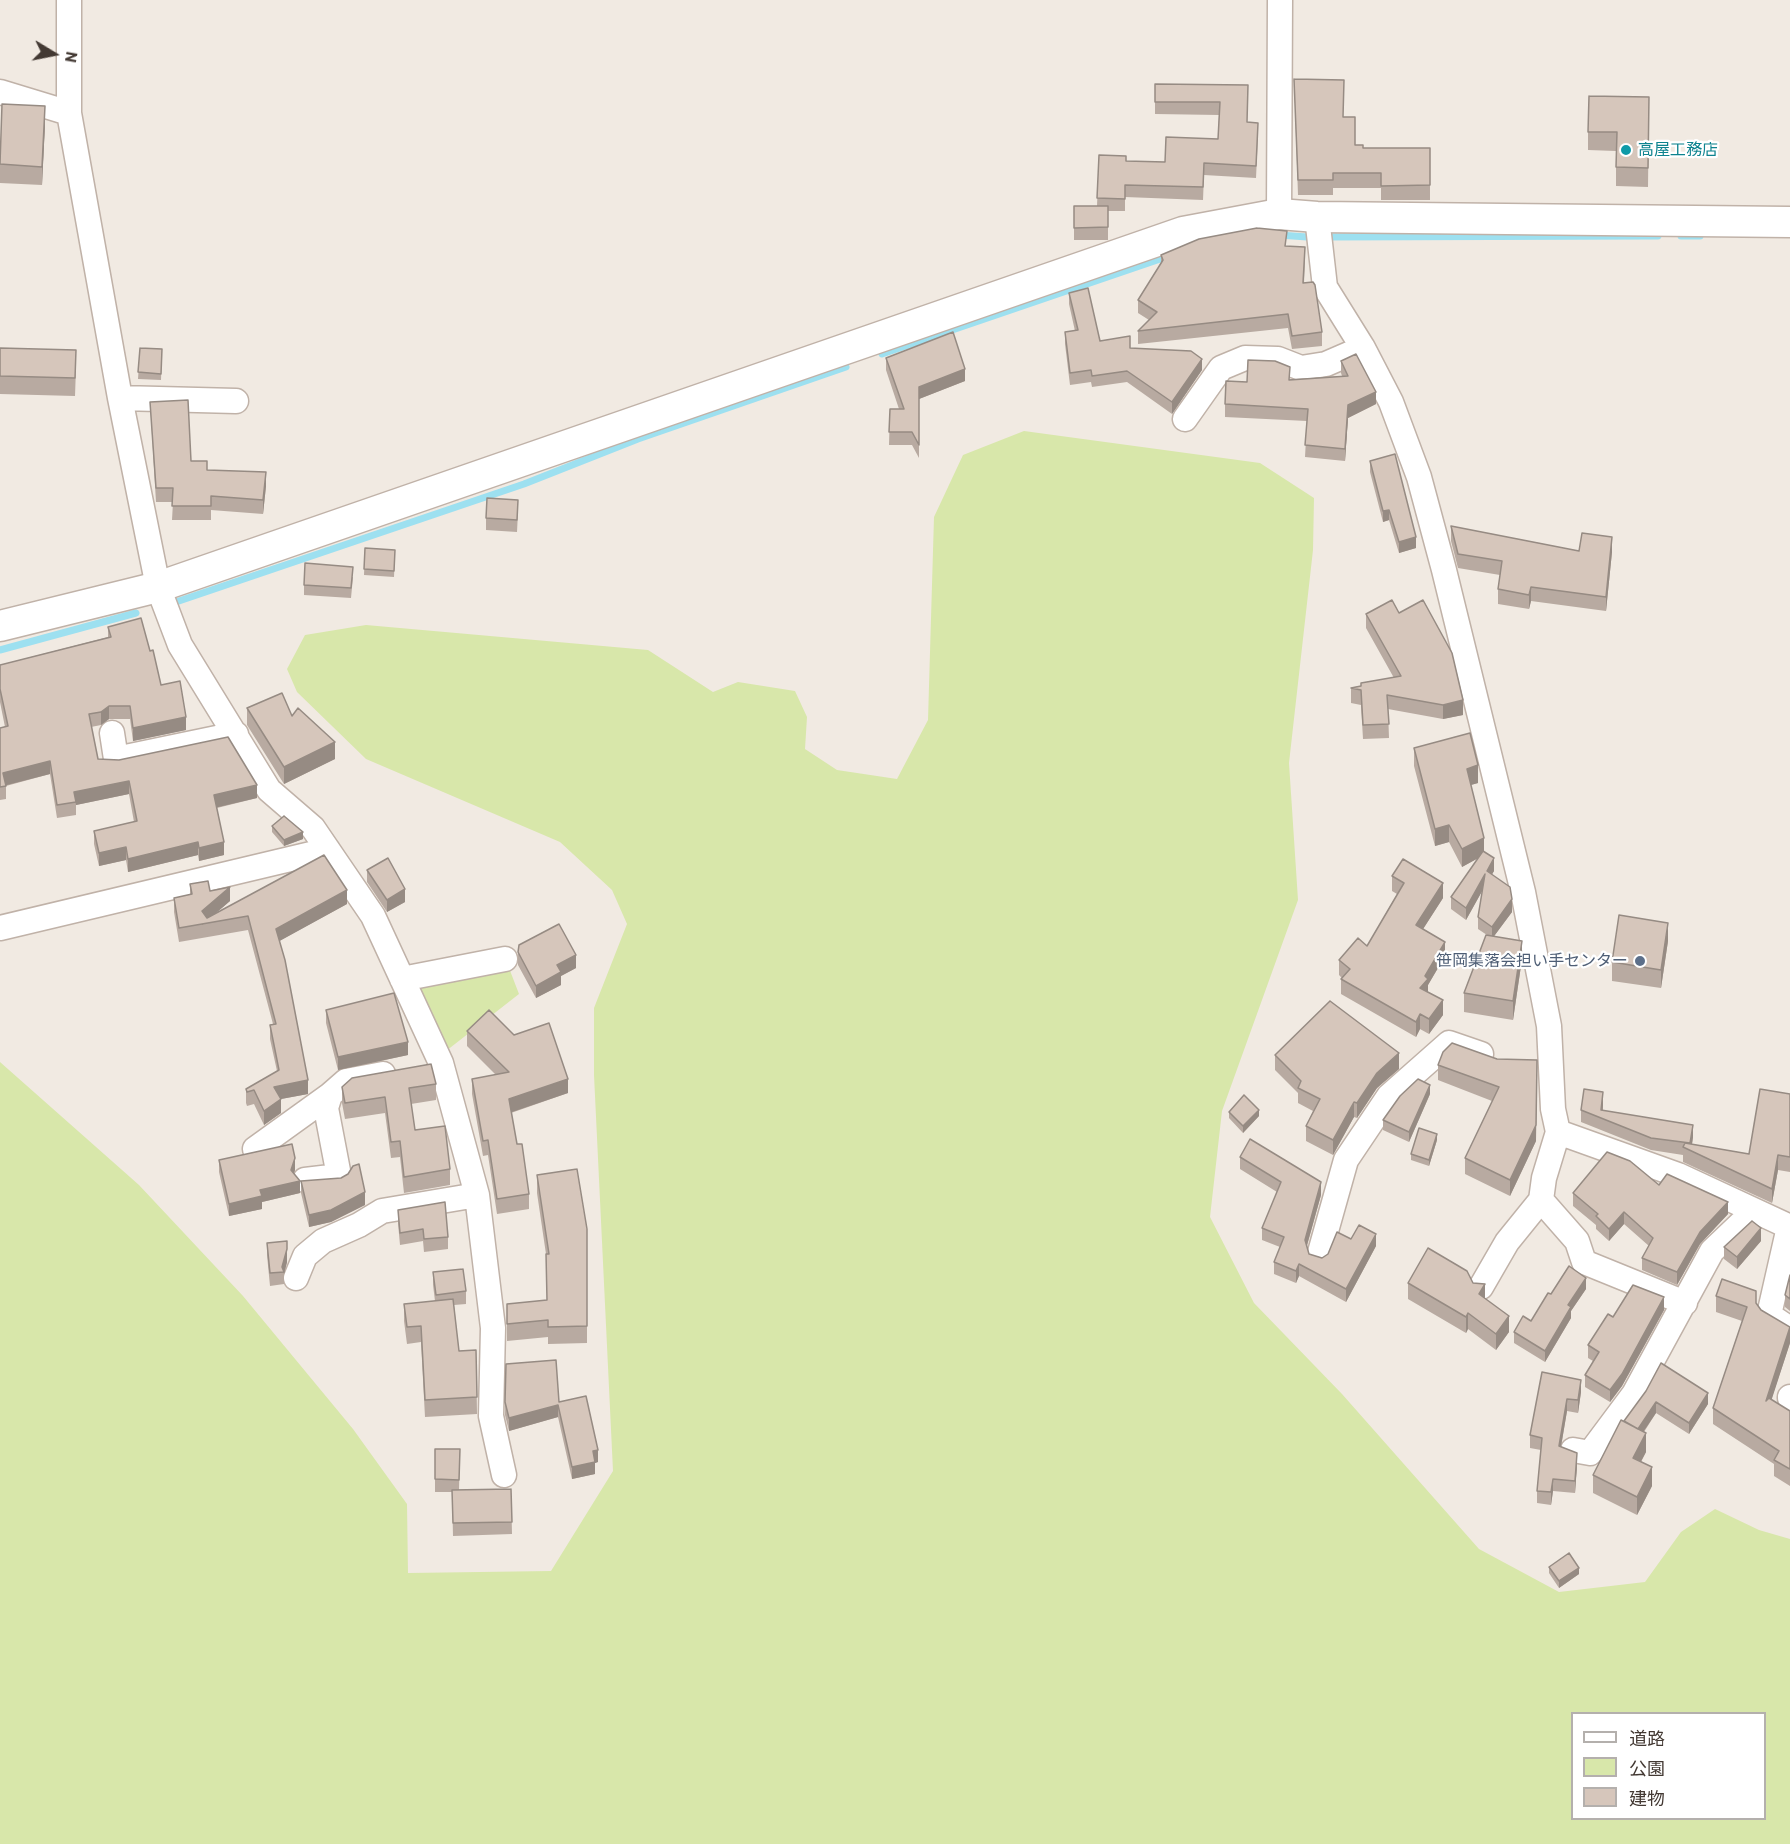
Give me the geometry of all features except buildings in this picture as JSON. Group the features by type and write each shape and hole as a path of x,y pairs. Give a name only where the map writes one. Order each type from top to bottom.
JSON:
{"street":[{"path":"69,0 69,113 120,398 158,586 180,645 269,790 313,828 373,916 402,979 423,1066 477,1195 493,1328 491,1416 504,1475"},
{"path":"1279,214 1280,0"},
{"path":"0,92 69,113"},
{"path":"0,626 158,586 1183,232 1279,214 1317,217 1790,222"},
{"path":"1317,217 1325,286 1363,348 1391,402 1419,477 1524,892 1549,1026 1541,1062 1558,1132 1540,1200 1507,1242 1480,1287"},
{"path":"1185,419 1221,368 1245,358 1278,359 1301,368 1326,364 1363,348"},
{"path":"120,398 236,401"},
{"path":"112,733 116,759 236,734"},
{"path":"0,928 328,850"},
{"path":"402,979 505,960"},
{"path":"1319,1256 1346,1160 1389,1096 1449,1043 1502,1061"},
{"path":"255,1149 346,1081 423,1066"},
{"path":"304,1180 339,1176 326,1108 330,1095"},
{"path":"1558,1132 1678,1175 1789,1227 1769,1316 1790,1329"},
{"path":"296,1278 304,1257 323,1241 359,1225 382,1211 477,1195"},
{"path":"1540,1200 1577,1241 1584,1262 1685,1303"},
{"path":"1573,1450 1590,1453 1634,1394 1712,1251 1753,1212"}],"green space":[{"path":"1024,431 1260,463 1314,498 1313,550 1289,763 1298,900 1222,1111 1210,1217 1254,1303 1342,1394 1479,1549 1559,1592 1645,1582 1681,1532 1715,1509 1759,1530 1790,1539 1790,1844 0,1844 0,1062 139,1185 243,1296 353,1429 407,1504 408,1573 551,1571 613,1471 594,1075 594,1008 627,924 612,890 560,842 366,759 297,692 287,669 305,635 366,625 648,650 713,692 738,682 795,691 807,717 805,749 837,770 897,779 928,720 934,517 963,455"},
{"path":"509,968 519,994 446,1051 412,988"}],"waterway":[{"path":"1279,235 1307,237"},
{"path":"1328,237 1658,236"},
{"path":"1681,236 1700,236"},
{"path":"882,354 1169,256"},
{"path":"176,602 524,484 638,439 846,367"},
{"path":"0,650 136,613"}],"place":[{"name":"高屋工務店","path":"1626,150"},
{"name":"笹岡集落会担い手センター","path":"1640,961"}]}
